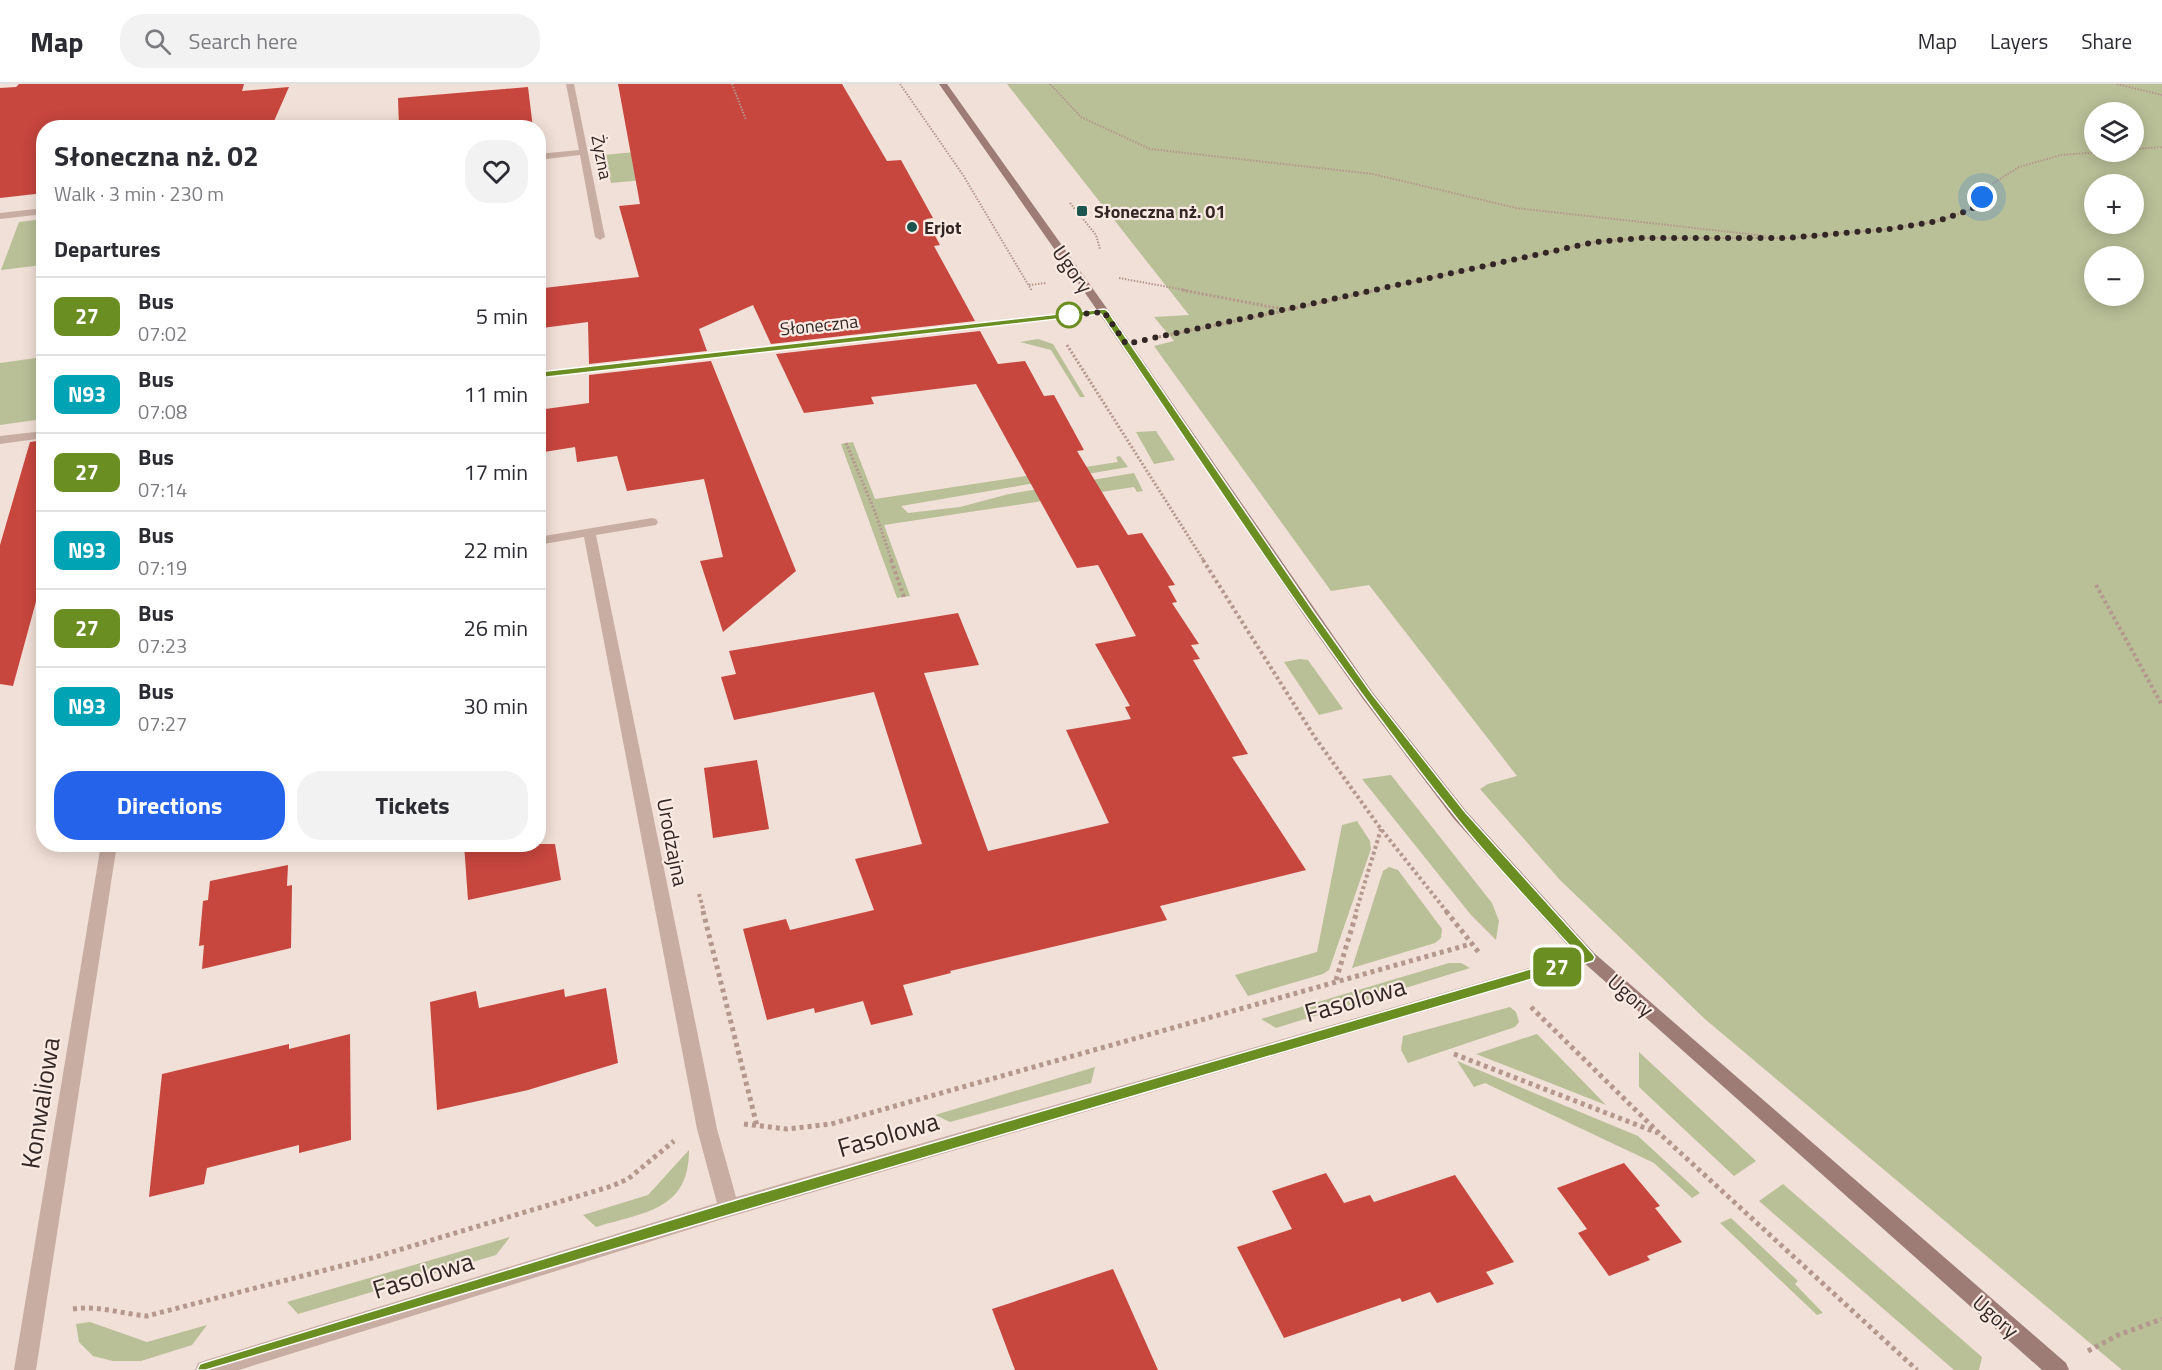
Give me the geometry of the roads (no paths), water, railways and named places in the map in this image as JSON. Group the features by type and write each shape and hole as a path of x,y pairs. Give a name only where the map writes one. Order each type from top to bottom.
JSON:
{"street":[{"name":"Żyzna","path":"570,84 600,237"},
{"name":"Ugory","path":"943,84 1104,312 1368,696 1460,815 1588,957 2057,1369"},
{"path":"546,156 585,152"},
{"path":"0,216 36,212"},
{"name":"Słoneczna","path":"546,374 1104,312"},
{"path":"0,440 36,435"},
{"path":"546,540 652,522"},
{"name":"Urodzajna","path":"589,532 705,1117 729,1208"},
{"name":"Konwaliowa","path":"25,1370 108,852"},
{"name":"Fasolowa","path":"206,1370 729,1208 1588,957"}],"place":[{"name":"Słoneczna nż. 01","path":"1082,211"},
{"name":"Erjot","path":"912,227"}]}
